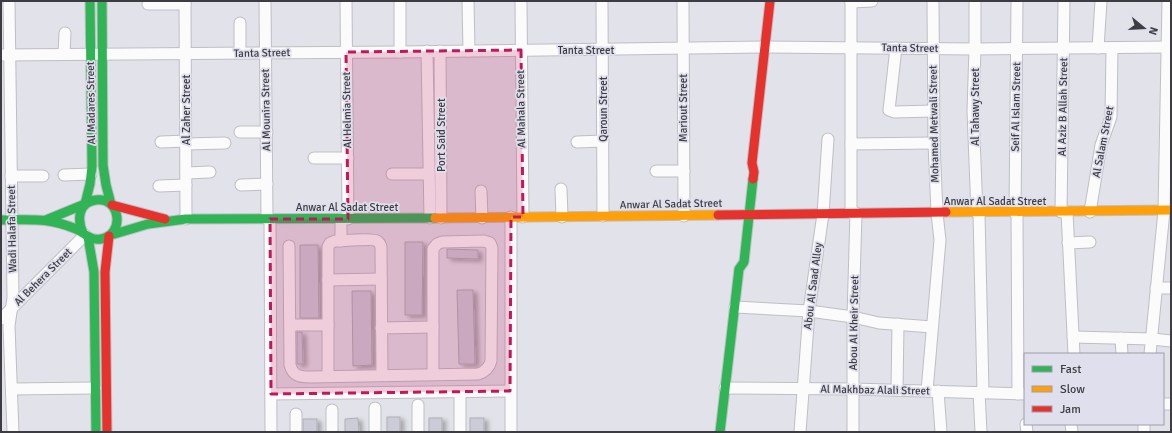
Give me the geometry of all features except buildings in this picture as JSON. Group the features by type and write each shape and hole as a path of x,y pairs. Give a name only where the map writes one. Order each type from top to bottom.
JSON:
{"street":[{"name":"Wadi Halafa Street","path":"9,1 5,55 11,176 6,220 13,298 6,308 9,326 13,432"},
{"name":"Al Madares Street","path":"85,204 91,174 90,1"},
{"name":"Al Madares Street","path":"102,1 103,165 111,205"},
{"name":"Al Mounira Street","path":"265,1 271,432"},
{"name":"Al Helmia Street","path":"341,241 345,219 348,158 346,1"},
{"path":"400,1 400,52"},
{"path":"468,1 469,50"},
{"name":"Al Mahala Street","path":"521,1 520,50 523,217"},
{"name":"Qaroun Street","path":"602,1 603,216"},
{"name":"Mariout Street","path":"683,1 684,216"},
{"path":"720,432 740,269 744,262 746,215 754,172 752,163 770,1"},
{"path":"851,1 872,1"},
{"name":"Abou Al Kheir Street","path":"851,1 851,144 854,213 853,432"},
{"name":"Mohamed Metwali Street","path":"927,391 940,240 937,213 933,111 933,1"},
{"name":"Al Tahawy Street","path":"975,1 976,49 973,111 978,213 981,432"},
{"name":"Seif Al Islam Street","path":"1017,1 1016,213 1023,395"},
{"name":"Al Aziz B Allah Street","path":"1064,1 1064,212"},
{"path":"1098,48 1102,1"},
{"path":"1150,353 1156,288 1167,211 1169,47 1168,1"},
{"path":"148,4 185,2"},
{"name":"Al Zaher Street","path":"185,2 186,219"},
{"path":"240,23 240,53"},
{"path":"64,54 65,33"},
{"name":"Tanta Street","path":"5,55 602,50 765,46 976,49 1169,47"},
{"path":"896,48 889,110 894,112 933,111"},
{"name":"Al Salam Street","path":"1090,212 1101,145 1111,116 1112,48"},
{"name":"Port Said Street","path":"427,51 430,218"},
{"name":"Port Said Street","path":"440,51 442,218"},
{"path":"240,132 266,132"},
{"name":"Abou Al Saad Alley","path":"800,432 809,310 823,214 828,139"},
{"path":"577,142 603,141"},
{"path":"161,142 224,143"},
{"path":"851,144 934,143"},
{"path":"314,158 348,158"},
{"path":"656,171 684,171"},
{"path":"186,173 210,172"},
{"path":"64,174 91,174"},
{"path":"392,174 429,174"},
{"path":"11,176 43,176"},
{"path":"241,185 267,184"},
{"path":"159,186 186,185"},
{"path":"561,189 562,217"},
{"path":"482,191 482,218"},
{"path":"6,220 46,220 85,235 101,239 110,235 117,226 118,220 115,210 111,205 98,199 46,220"},
{"path":"85,204 81,208 78,224 85,235 94,272 96,432"},
{"name":"Anwar Al Sadat Street","path":"111,205 172,220"},
{"name":"Anwar Al Sadat Street","path":"110,235 172,220 186,219 482,218 1167,211"},
{"path":"1064,212 1068,243 1074,353"},
{"path":"510,432 511,217"},
{"name":"Al Behera Street","path":"1,319 6,308 85,235"},
{"path":"107,432 105,272 110,235"},
{"path":"328,376 328,247 333,242 373,240 378,242 381,247 382,376"},
{"path":"288,246 290,365 293,372 303,377 433,375 478,374 484,372 490,364 492,248 488,242 442,242 435,246 433,252 433,375"},
{"path":"1068,243 1090,242"},
{"path":"328,280 381,280"},
{"path":"1156,288 1171,288"},
{"path":"735,307 809,310 853,317 873,322 932,327"},
{"path":"897,390 898,324"},
{"path":"290,325 328,325"},
{"path":"382,328 433,327"},
{"path":"1073,337 1152,339 1171,341"},
{"path":"1121,338 1122,353"},
{"path":"419,375 419,392"},
{"path":"12,389 95,388"},
{"name":"Al Makhbaz Alali Street","path":"725,388 897,390 981,392 1023,395"},
{"path":"271,394 510,391"},
{"path":"938,391 941,432"},
{"path":"460,392 460,432"},
{"path":"418,405 418,432"},
{"path":"375,408 375,432"},
{"path":"332,410 332,432"},
{"path":"296,414 296,432"}],"highlighted area":[{"path":"521,50 523,217 511,217 510,391 271,394 270,219 348,219 346,52"}],"traffic: fast":[{"path":"85,204 90,184 92,166 90,1"},
{"path":"102,1 103,165 111,204"},
{"path":"720,432 739,269 744,262 753,179"},
{"path":"1,220 47,221 66,225 91,238 101,239 109,236 114,231 117,224 115,210 111,204 96,200 90,201 82,208 80,212 80,223 83,233"},
{"path":"46,220 85,204"},
{"path":"111,235 148,224 186,219 435,218"},
{"path":"88,237 94,272 96,432"}],"traffic: slow":[{"path":"946,212 1171,210"},
{"path":"435,218 718,215"}],"traffic: jam":[{"path":"753,179 754,172 752,163 770,1"},
{"path":"112,205 165,219"},
{"path":"718,215 946,212"},
{"path":"107,432 105,272 109,236"}]}
